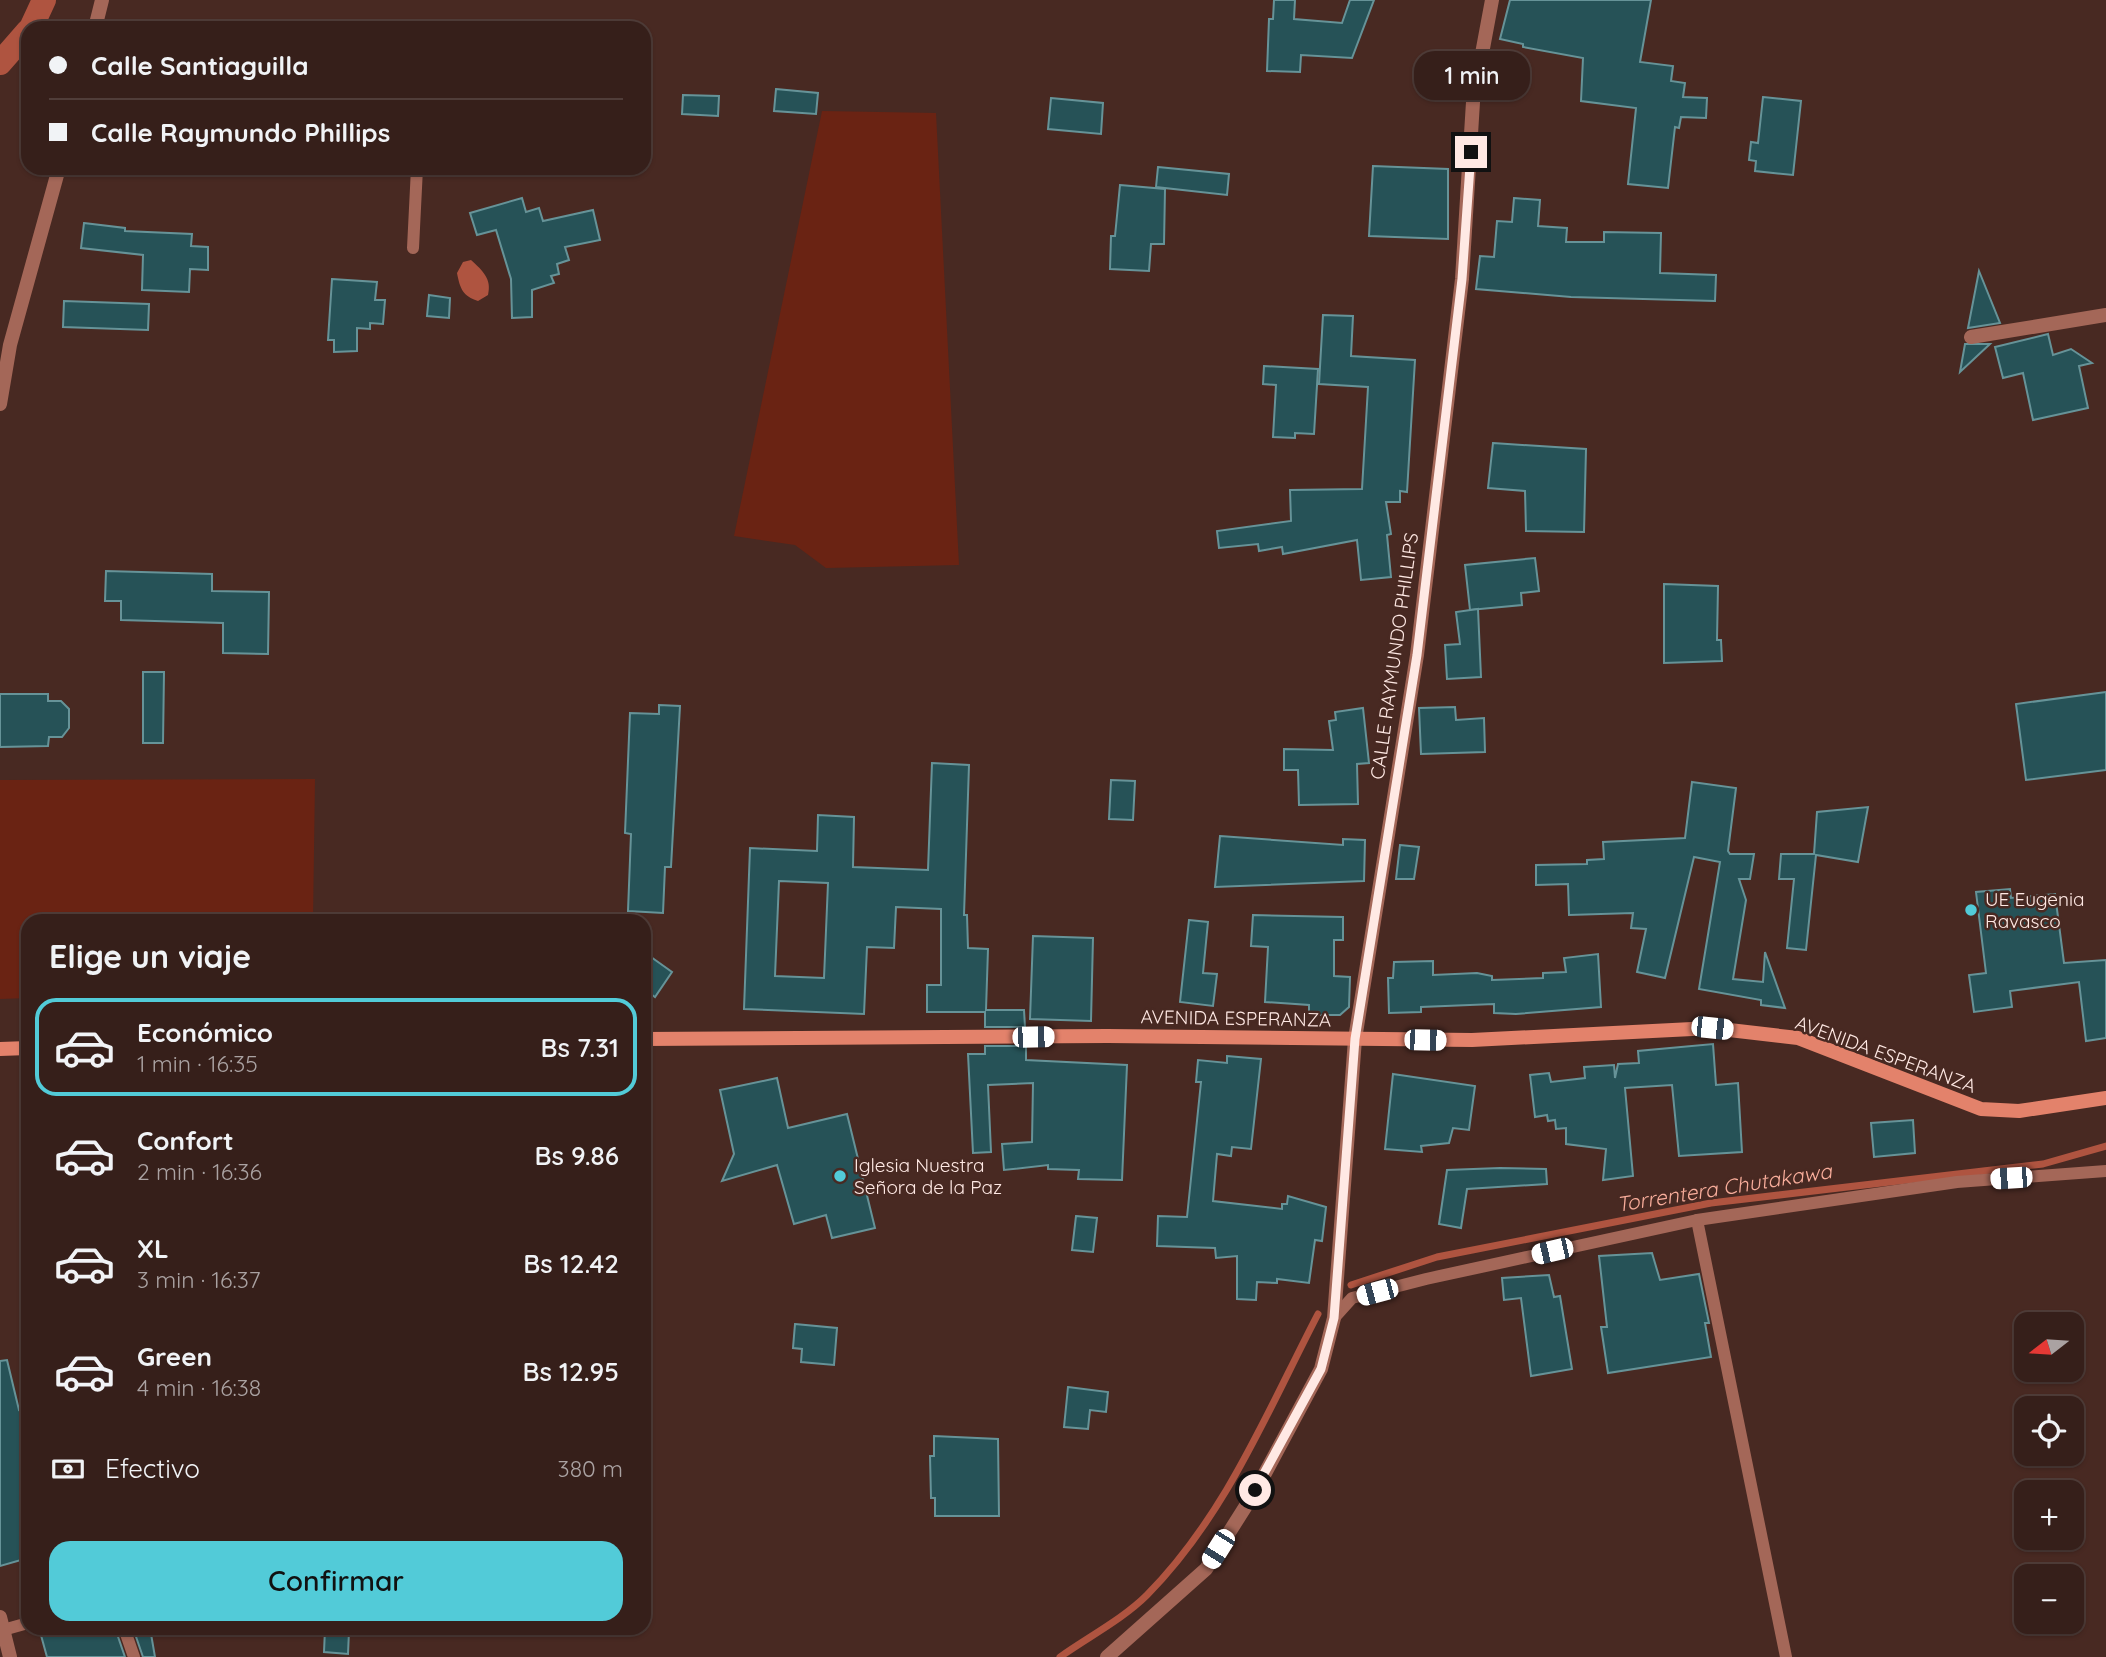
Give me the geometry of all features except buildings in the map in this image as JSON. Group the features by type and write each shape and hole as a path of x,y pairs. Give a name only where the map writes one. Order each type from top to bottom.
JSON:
{"main road":[{"name":"AVENIDA ESPERANZA","path":"651,1039 1108,1036 1472,1040 1712,1028 1798,1038 1981,1109 2019,1111 2106,1098"},
{"path":"0,1049 21,1048"}],"street":[{"path":"97,21 102,0"},
{"name":"CALLE RAYMUNDO PHILLIPS","path":"1107,1657 1206,1569 1255,1490 1321,1369 1334,1314 1355,1039 1417,655 1462,279 1473,102 1492,0"},
{"path":"0,404 10,345 57,175"},
{"path":"1971,337 2106,315"},
{"path":"2,1624 10,1657"}],"lane":[{"path":"413,248 417,175"},
{"path":"1334,1314 1352,1298 1426,1279 1697,1220 1957,1182 2106,1171"},
{"path":"1697,1220 1786,1657"},
{"path":"2,1624 21,1623"},
{"path":"126,1635 134,1657"}],"shaded area":[{"path":"822,111 936,113 959,565 826,568 795,545 734,536"},
{"path":"471,260 483,272 489,284 488,295 478,301 463,291 457,273 463,262"},
{"path":"315,779 313,914 21,914 21,998 0,999 0,780"}],"waterway":[{"path":"34,21 44,0"},
{"path":"0,63 21,39"},
{"name":"Torrentera Chutakawa","path":"1351,1285 1437,1257 1711,1203 2043,1164 2106,1146"},
{"name":"Torrentera Chutakawa","path":"1060,1657 1138,1604 1175,1564 1200,1531 1243,1461 1318,1314"}],"place":[{"name":"UE Eugenia Ravasco","path":"1971,910"},
{"name":"Iglesia Nuestra Señora de la Paz","path":"840,1176"}],"route":[{"path":"1255,1490 1321,1369 1334,1318 1355,1039 1417,655 1462,279 1471,152"}]}
